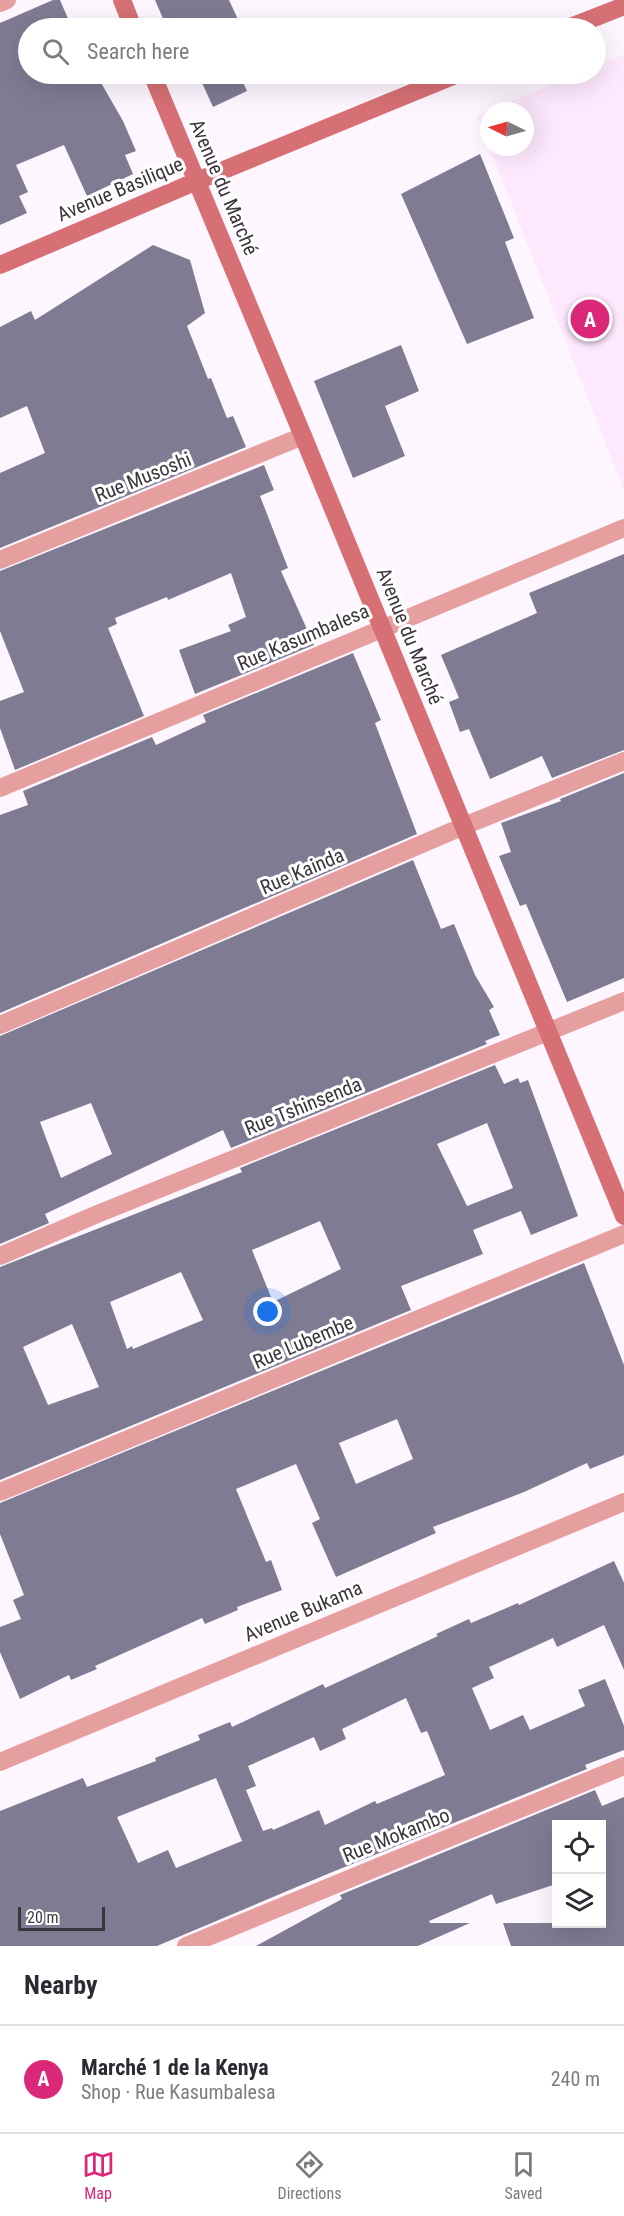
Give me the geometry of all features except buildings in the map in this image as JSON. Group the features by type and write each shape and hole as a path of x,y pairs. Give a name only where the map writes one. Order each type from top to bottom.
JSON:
{"street":[{"path":"0,3 7,0"},
{"path":"122,0 130,18"},
{"path":"593,18 624,6"},
{"name":"Avenue du Marché","path":"156,84 624,1216"},
{"name":"Avenue Basilique","path":"0,266 197,181 434,84"},
{"name":"Rue Musoshi","path":"0,560 303,436"},
{"name":"Rue Kasumbalesa","path":"0,788 624,528"},
{"name":"Rue Kainda","path":"0,1025 464,826 624,761"},
{"name":"Rue Tshinsenda","path":"0,1256 95,1215 624,1001"},
{"name":"Rue Lubembe","path":"0,1492 624,1234"},
{"name":"Avenue Bukama","path":"0,1762 624,1502"},
{"name":"Rue Mokambo","path":"186,1946 624,1766"}],"shaded area":[{"path":"624,54 624,490 493,156 534,156 534,102 510,102 553,84 606,84 606,62"}],"place":[{"name":"Marché 1 de la Kenya","path":"590,319"}]}
